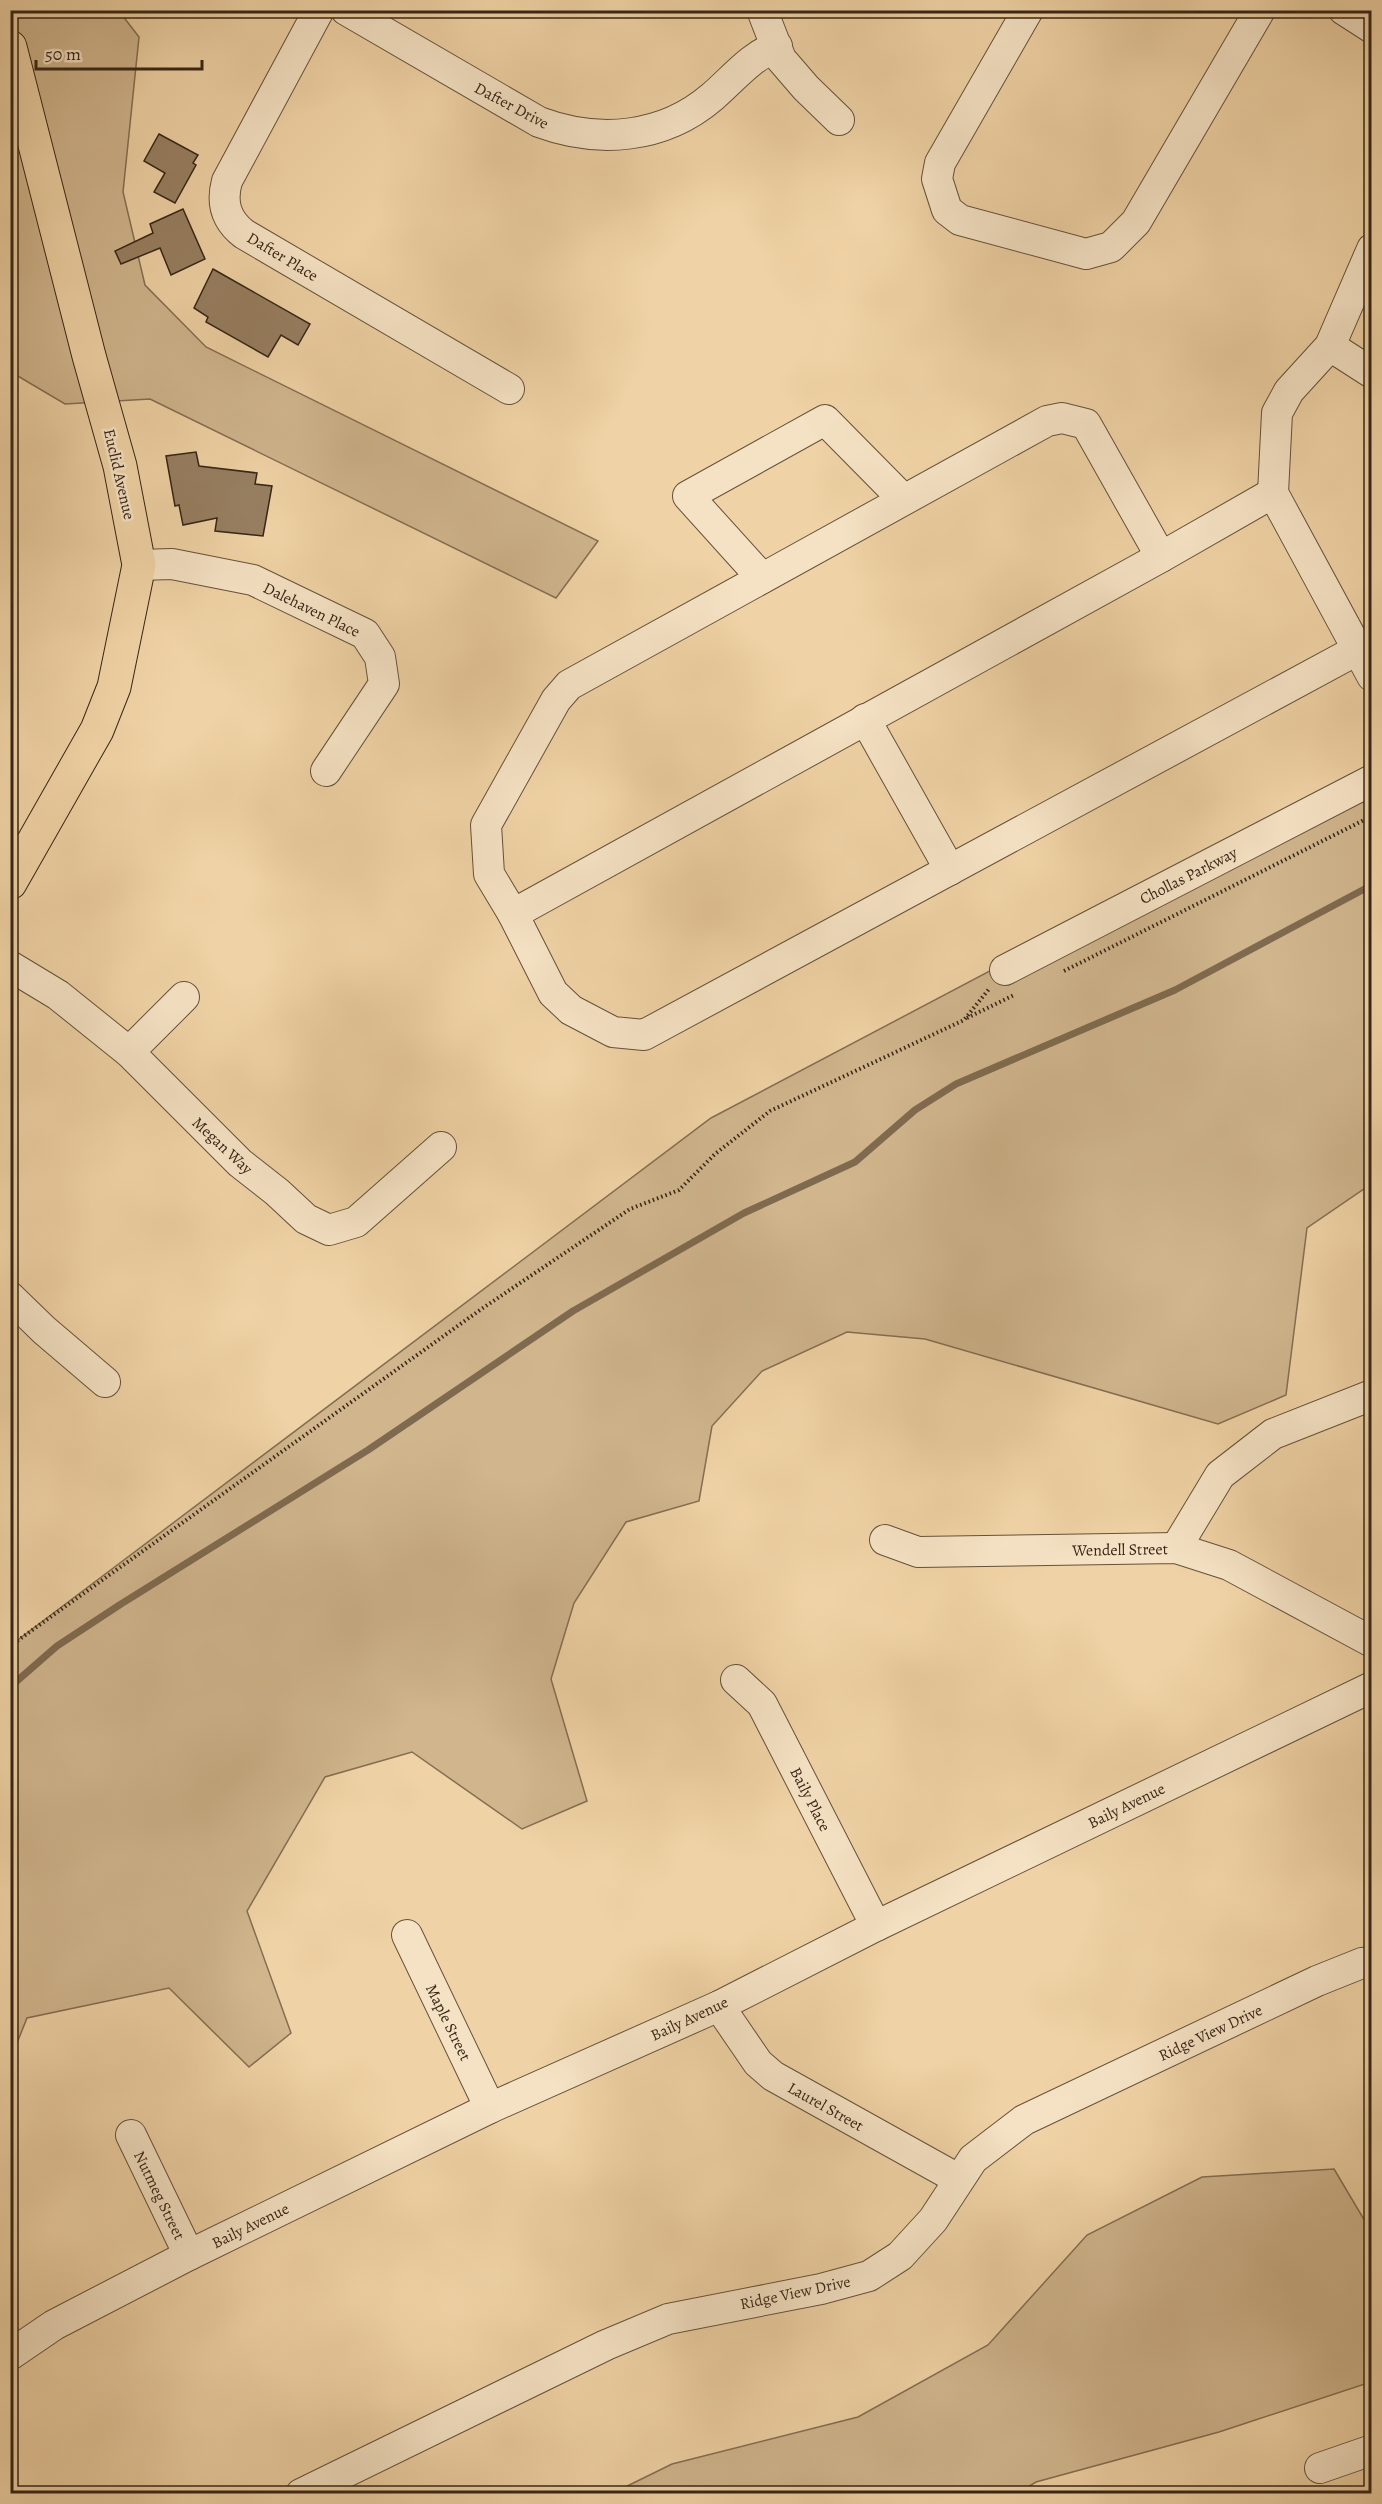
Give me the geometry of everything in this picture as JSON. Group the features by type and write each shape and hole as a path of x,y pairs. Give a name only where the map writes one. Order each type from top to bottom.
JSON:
{"main road":[{"name":"Euclid Avenue","path":"10,47 89,356 120,466 139,565 114,687 97,730 10,884"}],"street":[{"name":"Dafter Place","path":"318,10 227,181 224,191 227,212 232,222 244,234 509,389"},
{"name":"Dafter Drive","path":"346,10 539,122 559,130 601,136 643,132 685,116 705,103 739,70 763,52 777,46"},
{"path":"762,10 781,59 806,88 839,120"},
{"path":"1028,10 940,163 937,179 947,210 960,220 1086,254 1111,247 1136,222 1260,10"},
{"path":"1344,10 1371,28"},
{"path":"1371,249 1330,346 1289,391 1277,413 1273,493 1371,676"},
{"path":"1330,346 1371,373"},
{"path":"1161,557 1086,424 1062,418 1047,421 569,686 556,700 486,825 489,874 513,914 554,993 571,1010 613,1032 644,1035 1357,650"},
{"path":"762,578 688,496 825,420 903,499"},
{"path":"513,914 1273,493"},
{"name":"Dalehaven Place","path":"139,565 171,564 252,580 365,634 380,657 384,684 326,771"},
{"path":"865,719 950,870"},
{"name":"Chollas Parkway","path":"1010,982 1371,780"},
{"name":"Megan Way","path":"10,966 58,996 129,1052 240,1163 277,1192 306,1220 329,1230 356,1222 441,1147"},
{"path":"129,1052 184,997"},
{"path":"10,1297 44,1330 105,1382"},
{"path":"1176,1548 1220,1475 1273,1434 1371,1395"},
{"name":"Wendell Street","path":"885,1540 918,1552 1176,1548 1229,1564 1371,1642"},
{"name":"Baily Place","path":"736,1680 762,1704 876,1926"},
{"name":"Baily Avenue","path":"10,2355 54,2325 189,2255 490,2108 718,2006 876,1926 1371,1687"},
{"name":"Maple Street","path":"407,1935 490,2108"},
{"name":"Ridge View Drive","path":"301,2493 606,2345 668,2319 821,2289 868,2276 900,2256 933,2220 973,2159 1024,2120 1317,1981 1362,1963 1371,1962"},
{"name":"Laurel Street","path":"718,2006 758,2063 773,2076 958,2179"},
{"name":"Nutmeg Street","path":"131,2135 189,2255"},
{"path":"1320,2468 1371,2450"}],"path":[{"path":"1057,975 1371,816"},
{"path":"10,1646 480,1310 630,1209 679,1190 715,1154 770,1111 964,1020 1010,982"},
{"path":"964,1020 1010,982"}],"shaded area":[{"path":"11,11 119,11 139,37 123,192 145,285 206,347 598,541 556,598 150,399 65,404 11,372"},
{"path":"1371,770 1371,1184 1307,1228 1286,1395 1218,1424 925,1339 847,1332 762,1371 712,1426 699,1501 626,1522 574,1603 551,1679 587,1801 522,1829 412,1752 325,1777 247,1911 291,2033 249,2067 169,1988 27,2018 11,2058 11,1645 711,1118"},
{"path":"1334,2169 1369,2228 1371,2227 1371,2382 1219,2432 1036,2482 1018,2493 613,2493 672,2464 858,2417 988,2345 1087,2235 1202,2177"}],"building":[{"path":"159,134 198,155 193,163 196,165 175,203 154,192 165,173 144,161"},
{"path":"183,209 205,259 171,275 160,248 121,264 115,251 153,233 150,224"},
{"path":"213,269 310,324 298,345 281,335 268,357 206,322 208,317 194,308"},
{"path":"196,452 199,466 257,473 255,484 272,486 263,536 215,531 217,518 183,525 179,505 175,506 166,456"}],"waterway":[{"path":"10,1687 57,1646 368,1450 573,1311 744,1213 855,1162 915,1110 956,1084 1175,990 1372,885"}]}
